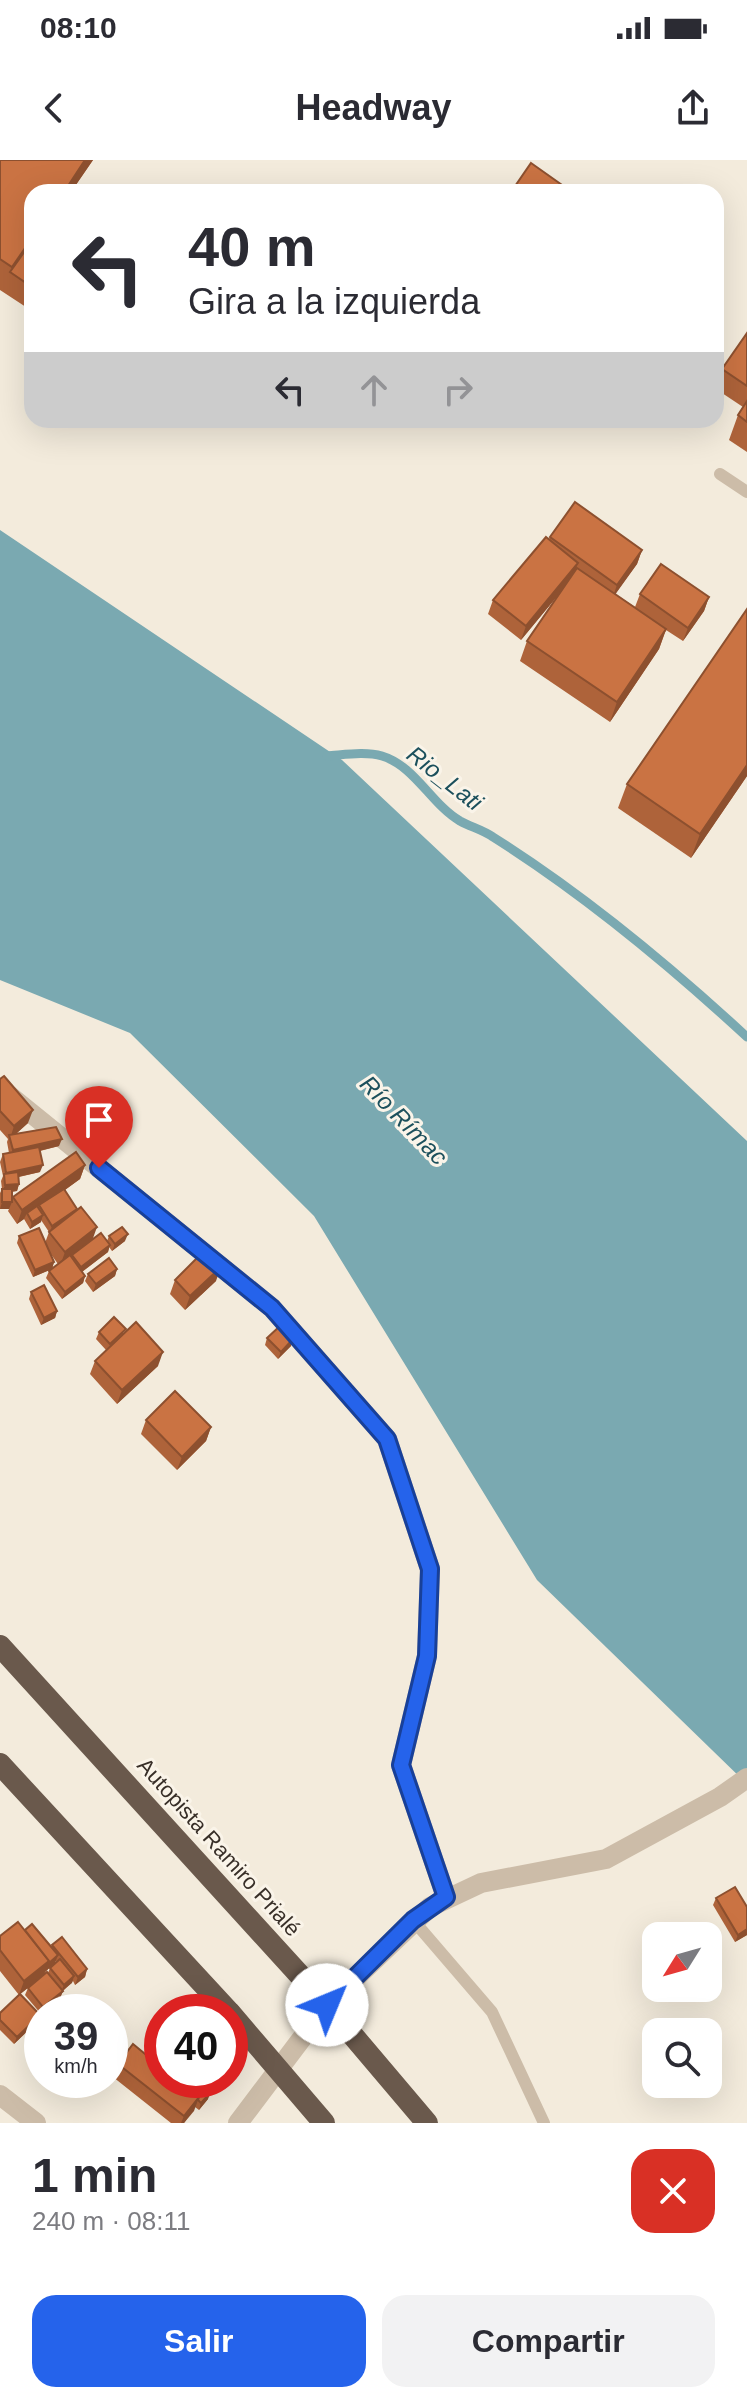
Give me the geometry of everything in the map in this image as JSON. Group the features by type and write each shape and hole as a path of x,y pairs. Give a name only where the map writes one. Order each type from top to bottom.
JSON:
{"highway":[{"name":"Autopista Ramiro Prialé","path":"0,1646 327,2005 427,2123"},
{"path":"0,1764 213,1994"},
{"path":"248,2033 324,2123"}],"street":[{"path":"0,1088 272,1308 387,1439 430,1569 427,1656 401,1765 446,1897"},
{"path":"238,2123 327,2005 413,1920 446,1897 481,1883 606,1859 720,1797 747,1778"},
{"path":"0,2095 36,2123"}],"lane":[{"path":"720,474 747,492"},
{"path":"413,1920 492,2012 544,2123"}],"water":[{"name":"Río Rímac","path":"0,530 342,760 747,1141 747,1784 537,1580 314,1216 130,1033 0,980"}],"building":[{"path":"0,160 85,160 69,184 24,184 24,250 12,267 0,259"},
{"path":"531,163 561,184 517,184"},
{"path":"24,252 24,282 10,272"},
{"path":"747,333 747,386 724,370"},
{"path":"747,401 747,422 738,415"},
{"path":"575,502 642,550 617,585 550,537"},
{"path":"546,537 578,563 526,626 493,600"},
{"path":"661,564 709,597 688,628 640,594"},
{"path":"577,568 666,629 617,702 527,641"},
{"path":"747,609 747,765 700,834 627,784"},
{"path":"4,1076 33,1110 14,1126 0,1111 0,1079"},
{"path":"56,1127 62,1139 13,1150 9,1135"},
{"path":"39,1147 43,1165 6,1173 3,1154"},
{"path":"76,1152 85,1165 22,1210 13,1197"},
{"path":"18,1172 19,1184 5,1185 4,1174"},
{"path":"2,1189 12,1189 12,1202 2,1202"},
{"path":"64,1189 77,1209 52,1226 39,1205"},
{"path":"37,1206 43,1215 32,1222 27,1213"},
{"path":"81,1207 97,1227 65,1252 49,1232"},
{"path":"122,1227 128,1234 115,1244 109,1236"},
{"path":"39,1228 54,1262 35,1270 19,1236"},
{"path":"101,1233 110,1245 81,1267 72,1255"},
{"path":"205,1250 221,1267 190,1296 175,1280"},
{"path":"70,1255 85,1276 65,1292 49,1271"},
{"path":"109,1258 117,1269 96,1284 88,1274"},
{"path":"44,1285 57,1311 44,1318 31,1292"},
{"path":"114,1317 126,1329 110,1344 99,1332"},
{"path":"136,1322 163,1352 122,1390 95,1361"},
{"path":"280,1326 293,1339 281,1352 267,1338"},
{"path":"175,1391 211,1427 182,1457 146,1420"},
{"path":"735,1887 747,1907 747,1929 738,1935 716,1898"},
{"path":"18,1922 49,1961 24,1981 0,1950 0,1936"},
{"path":"32,1924 58,1955 48,1964 49,1961 25,1930"},
{"path":"62,1937 87,1969 78,1977 52,1945"},
{"path":"60,1959 74,1976 64,1985 50,1968"},
{"path":"47,1972 63,1991 59,1994 33,1994 28,1988"},
{"path":"20,1994 24,1998 24,2030 17,2037 0,2020 0,2013"},
{"path":"133,2044 144,2053 144,2084 128,2072 128,2051"},
{"path":"161,2098 198,2098 184,2116"}],"waterway":[{"name":"Rio_Lati","path":"327,756 368,754 394,761 414,776 450,814 527,859 625,931 747,1037"}],"route":[{"path":"99,1168 272,1308 387,1439 430,1569 427,1656 401,1765 446,1897 413,1920 327,2005"}]}
